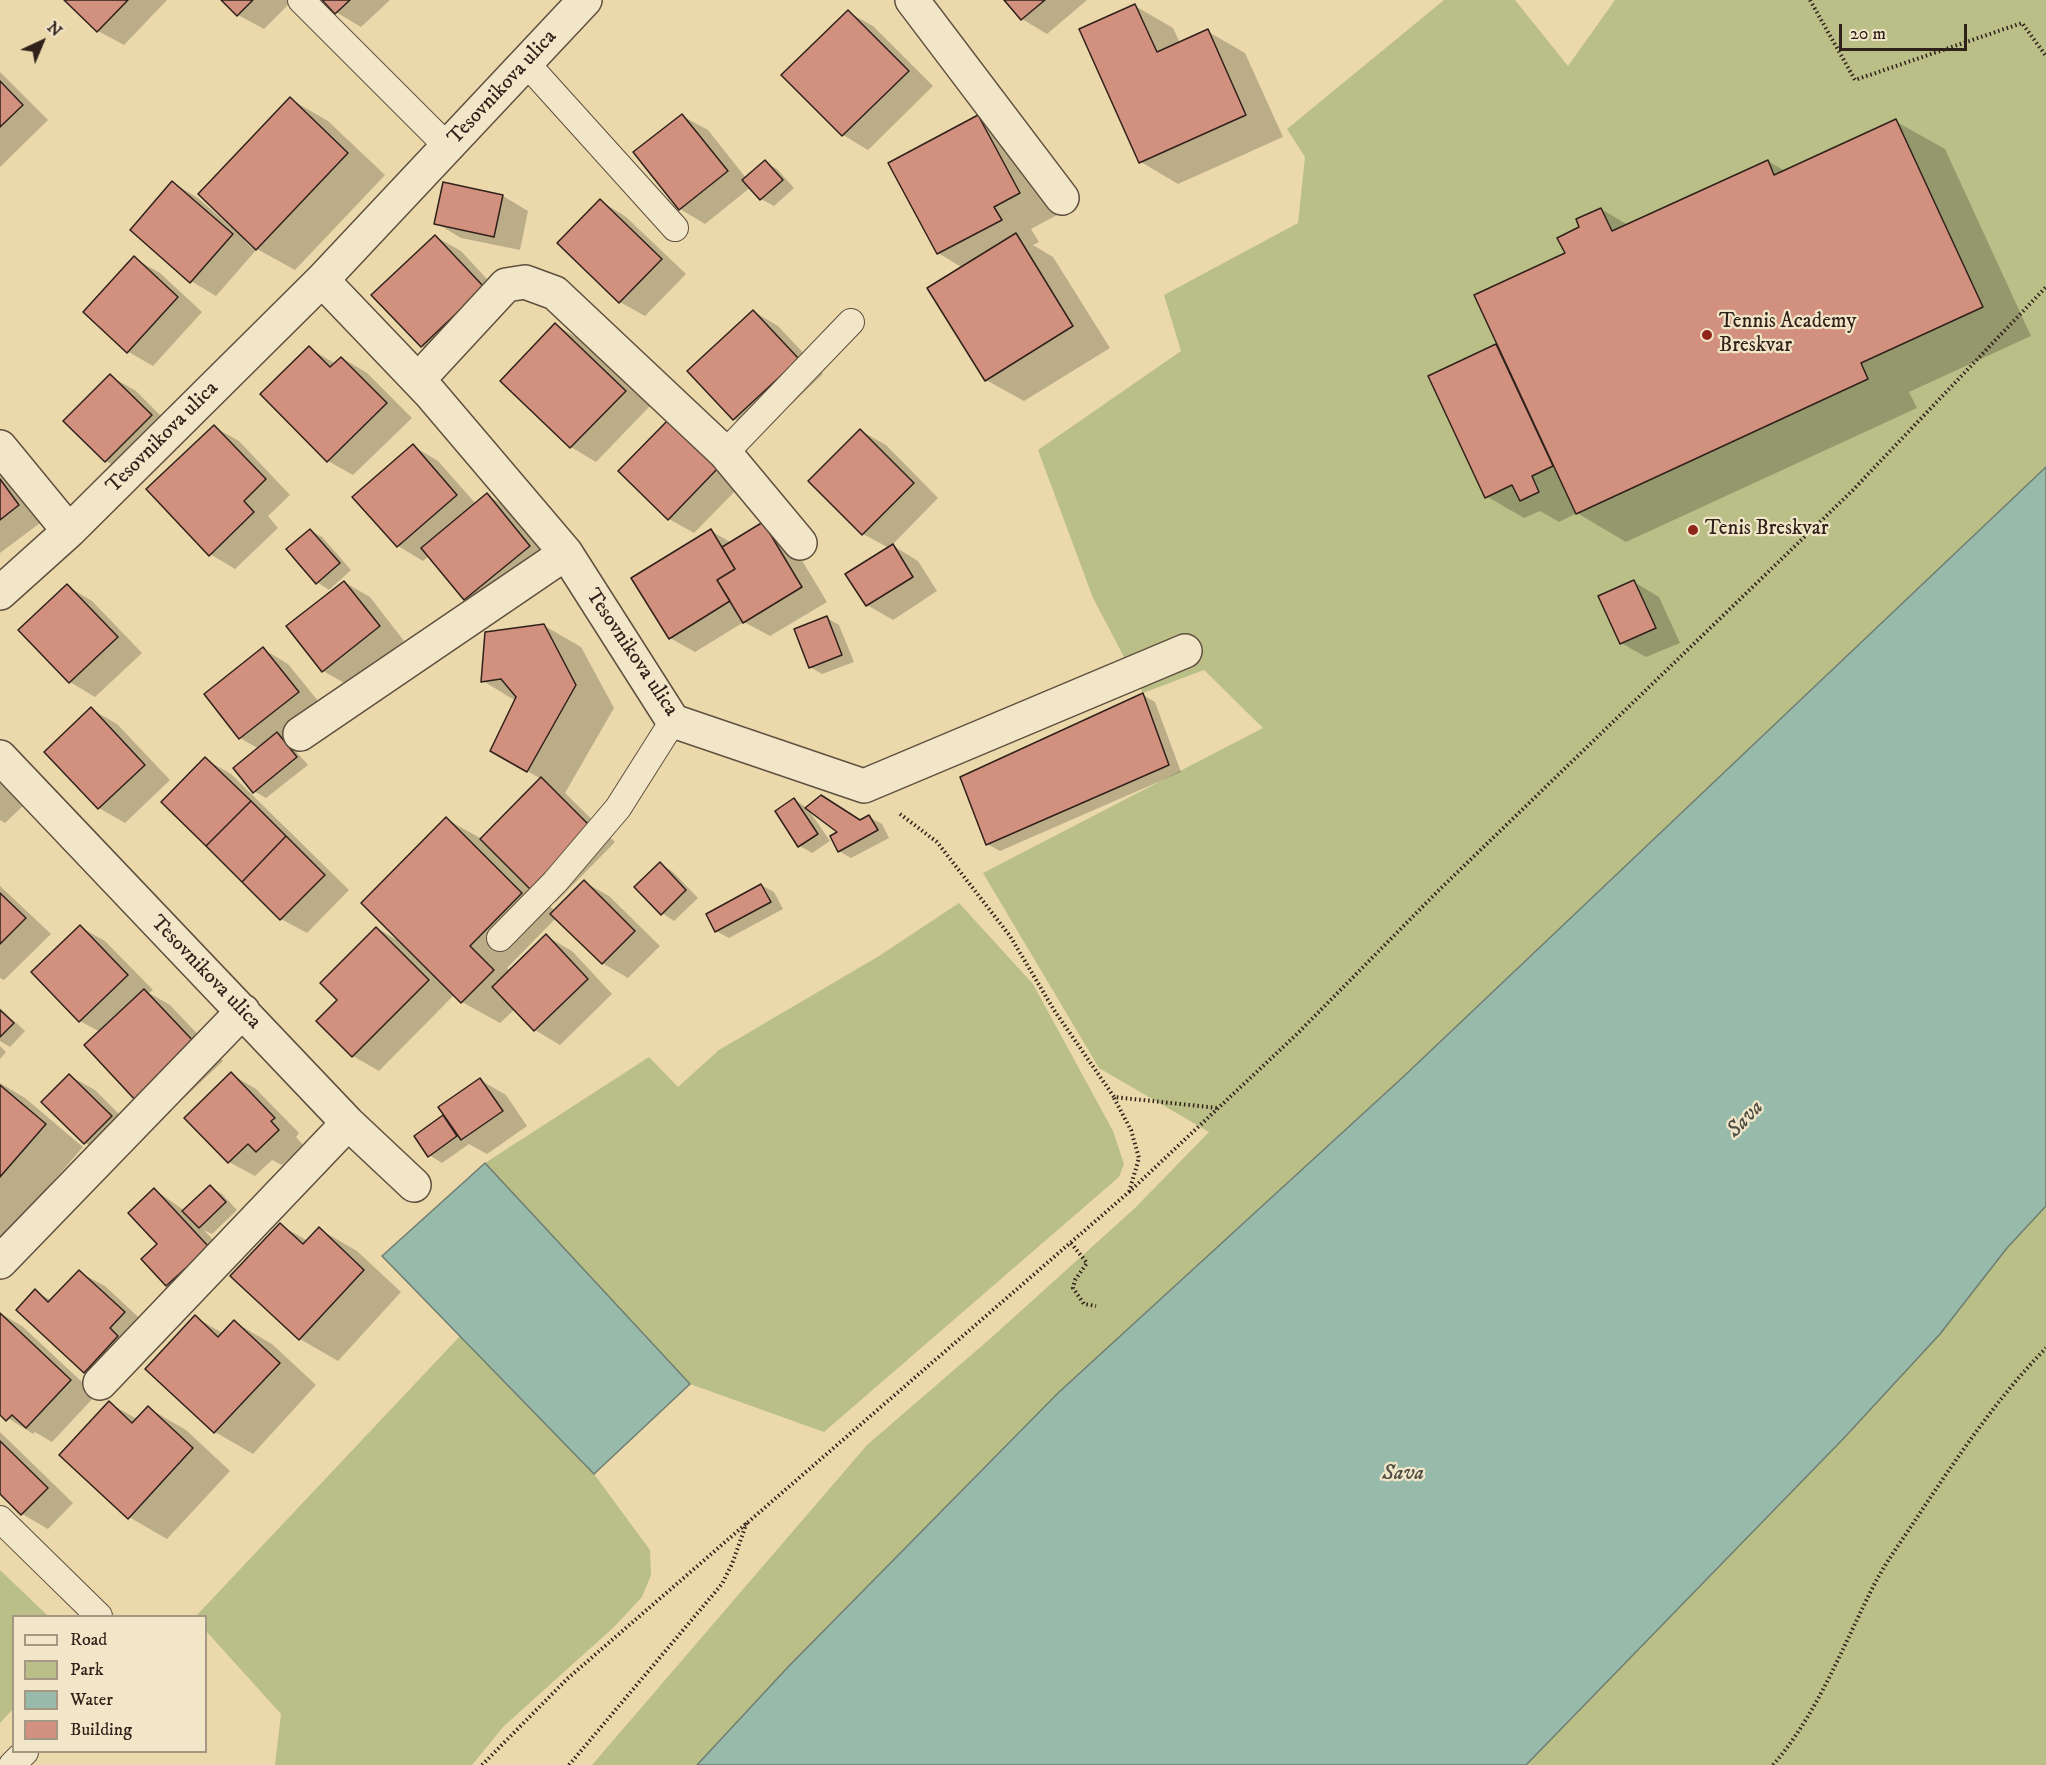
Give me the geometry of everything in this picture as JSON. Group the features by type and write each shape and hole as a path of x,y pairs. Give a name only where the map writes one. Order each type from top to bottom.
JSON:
{"street":[{"name":"Tesovnikova ulica","path":"0,593 69,531 322,280 585,0"},
{"path":"912,0 1062,198"},
{"name":"Tesovnikova ulica","path":"322,280 418,380 566,553 673,721 864,786"},
{"path":"418,380 506,285 525,282 555,293 591,330 725,453 800,543"},
{"path":"0,447 69,531"},
{"path":"300,734 566,553"},
{"path":"864,786 1185,651"},
{"name":"Tesovnikova ulica","path":"0,757 348,1123 414,1185"},
{"path":"0,1262 243,1011"},
{"path":"100,1383 348,1123"}],"lane":[{"path":"302,0 448,147"},
{"path":"527,64 675,228"},
{"path":"725,453 851,322"},
{"path":"500,938 555,882 618,808 673,721"},
{"path":"0,1519 97,1615"},
{"path":"12,1765 24,1753"}],"path":[{"path":"1810,0 1855,80 2022,23 2046,56"},
{"path":"482,1765 567,1678 1129,1192 1297,1034 1439,890 1853,490 2046,287"},
{"path":"864,786 937,842 1010,936 1054,1010 1114,1097 1131,1130 1139,1158 1129,1192"},
{"path":"1114,1097 1218,1108"},
{"path":"1071,1243 1087,1263 1075,1280 1073,1288 1084,1304 1096,1306"},
{"path":"1773,1765 1790,1746 1842,1654 1876,1581 1932,1495 1978,1432 2046,1348"},
{"path":"569,1765 722,1584 732,1564 747,1521"}],"green space":[{"path":"1444,0 1515,0 1568,66 1615,0 2046,0 2046,467 1402,1078 1058,1393 788,1667 697,1765 592,1765 867,1445 992,1337 1135,1208 1209,1132 1099,1068 983,873 1263,728 1204,670 1143,693 1093,598 1038,450 1181,351 1164,295 1298,223 1305,157 1287,129"},
{"path":"959,903 1033,984 1113,1131 1124,1164 1119,1177 824,1432 690,1384 485,1163 649,1057 678,1087 719,1050 879,956"},
{"path":"2046,1206 2046,1765 1526,1765 1844,1438 1940,1334 2007,1248"},
{"path":"460,1336 594,1474 650,1550 651,1575 642,1597 614,1627 504,1726 472,1765 275,1765 281,1714 207,1632 207,1615 197,1615"},
{"path":"0,1570 47,1615 12,1615 12,1710 0,1723"}],"water":[{"name":"Sava","path":"2046,467 2046,1206 2007,1248 1940,1334 1844,1438 1526,1765 697,1765 788,1667 1058,1393 1402,1078"},
{"path":"485,1163 690,1384 594,1474 382,1256"}],"building":[{"path":"64,0 128,0 97,32"},
{"path":"221,0 253,0 237,16"},
{"path":"322,0 350,0 335,14"},
{"path":"1004,0 1045,0 1021,20"},
{"path":"1135,4 1157,52 1208,29 1246,115 1139,163 1079,29"},
{"path":"848,10 909,71 842,136 781,75"},
{"path":"0,81 23,105 0,127"},
{"path":"290,97 348,153 256,250 198,194"},
{"path":"682,114 728,171 679,210 633,152"},
{"path":"978,115 1020,193 994,207 1002,220 937,254 888,163"},
{"name":"Tennis Academy Breskvar","path":"1896,119 1983,307 1861,363 1868,379 1576,514 1474,295 1565,253 1557,238 1579,227 1576,219 1601,208 1612,231 1768,160 1774,175"},
{"path":"765,160 783,180 760,200 742,180"},
{"path":"172,181 233,234 190,283 130,230"},
{"path":"443,182 503,195 494,237 434,224"},
{"path":"600,199 662,259 619,303 557,243"},
{"path":"1016,233 1073,326 985,381 927,288"},
{"path":"435,235 484,287 421,347 371,295"},
{"path":"134,256 178,297 127,353 83,312"},
{"path":"753,310 799,359 733,420 687,371"},
{"path":"555,323 626,391 570,448 500,381"},
{"path":"1496,344 1553,466 1532,476 1539,492 1520,501 1512,485 1485,498 1428,376"},
{"path":"309,346 330,367 341,357 387,403 327,462 260,394"},
{"path":"110,374 152,415 105,462 63,421"},
{"path":"671,417 721,465 668,520 618,471"},
{"path":"214,425 266,479 244,501 254,512 209,556 146,489"},
{"path":"860,429 914,483 862,535 808,481"},
{"path":"413,444 457,495 397,547 352,497"},
{"path":"0,479 19,505 0,520"},
{"path":"487,493 530,546 464,600 421,548"},
{"path":"763,522 802,587 743,623 717,580 735,569 722,547"},
{"path":"310,529 340,563 316,584 286,549"},
{"path":"711,529 735,569 717,580 730,601 669,639 631,578"},
{"path":"893,544 913,577 866,606 845,574"},
{"path":"1634,580 1656,628 1620,644 1598,596"},
{"path":"344,581 380,626 322,672 286,626"},
{"path":"67,584 118,637 69,683 18,630"},
{"path":"827,616 842,655 809,668 794,629"},
{"path":"544,624 576,685 527,772 490,751 516,697 501,679 481,682 485,632"},
{"path":"263,647 299,692 239,739 204,694"},
{"path":"1143,693 1169,765 986,845 960,777"},
{"path":"91,707 145,765 98,809 44,752"},
{"path":"277,732 297,757 253,793 233,768"},
{"path":"205,757 251,801 206,846 161,802"},
{"path":"541,777 591,827 530,889 480,839"},
{"path":"821,795 860,820 869,815 878,830 838,852 830,836 837,832 805,808"},
{"path":"794,798 818,834 798,847 775,811"},
{"path":"251,801 286,836 242,882 206,846"},
{"path":"446,817 522,893 470,946 494,970 461,1003 361,903"},
{"path":"286,836 325,875 280,920 242,882"},
{"path":"660,862 686,890 661,915 634,887"},
{"path":"584,880 635,931 602,964 550,914"},
{"path":"761,884 771,902 715,932 706,914"},
{"path":"0,893 26,918 0,944"},
{"path":"80,925 128,975 79,1022 31,972"},
{"path":"376,927 429,980 352,1057 316,1021 337,1000 320,983"},
{"path":"546,934 588,979 534,1031 492,987"},
{"path":"144,989 198,1046 138,1103 84,1045"},
{"path":"0,1010 14,1023 0,1037"},
{"path":"231,1072 275,1118 271,1121 279,1130 256,1152 248,1144 228,1163 184,1118"},
{"path":"69,1074 112,1116 84,1144 41,1102"},
{"path":"480,1078 503,1111 461,1140 438,1107"},
{"path":"0,1085 46,1124 0,1177"},
{"path":"443,1115 457,1136 428,1157 414,1136"},
{"path":"210,1185 226,1202 199,1228 182,1211"},
{"path":"154,1188 209,1247 166,1286 141,1259 157,1244 128,1213"},
{"path":"280,1223 303,1244 319,1227 364,1270 299,1340 230,1276"},
{"path":"79,1270 125,1312 110,1328 118,1336 84,1373 16,1310 35,1289 48,1302"},
{"path":"0,1313 71,1380 26,1428 12,1415 6,1421 0,1415"},
{"path":"195,1315 218,1337 234,1320 280,1363 214,1433 145,1369"},
{"path":"109,1401 132,1423 148,1406 193,1448 128,1519 59,1455"},
{"path":"0,1441 48,1488 21,1515 0,1494"}],"place":[{"name":"Tennis Academy Breskvar","path":"1707,335"},
{"name":"Tenis Breskvar","path":"1693,530"}]}
